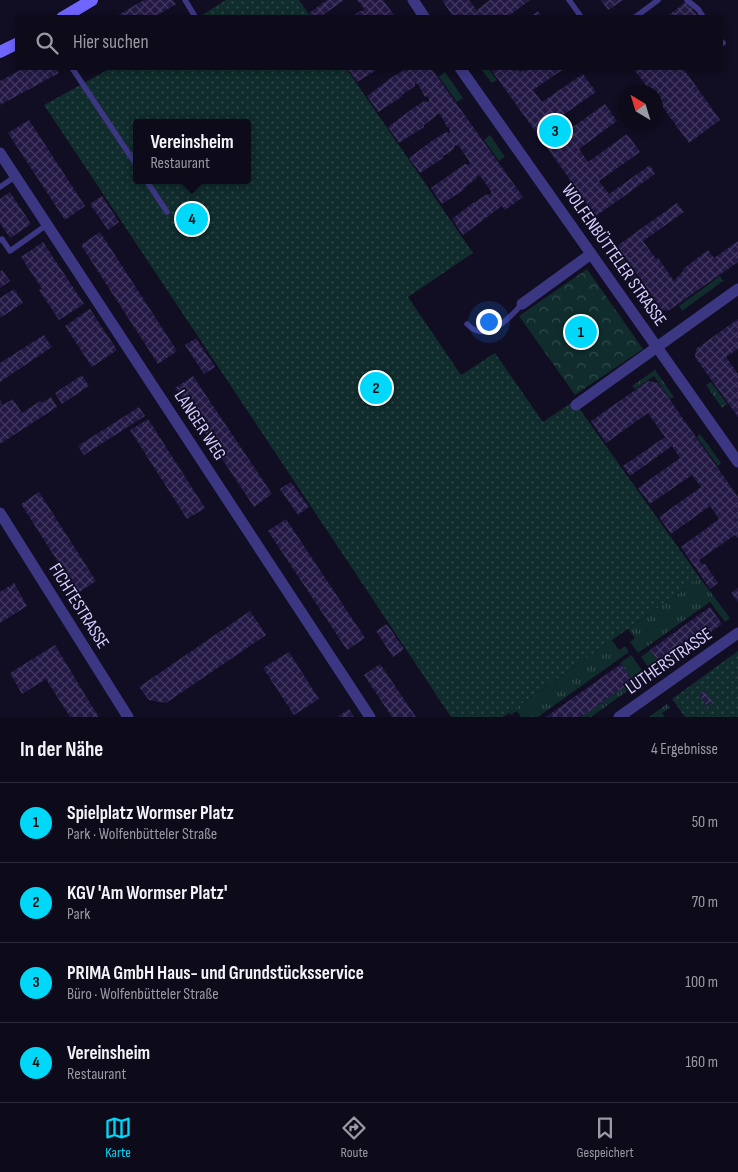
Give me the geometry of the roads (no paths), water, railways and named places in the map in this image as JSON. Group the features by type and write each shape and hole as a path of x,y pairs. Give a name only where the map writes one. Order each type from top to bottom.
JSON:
{"main road":[{"path":"67,15 92,0"},
{"path":"0,52 15,44"}],"street":[{"path":"413,0 423,15"},
{"name":"WOLFENBÜTTELER STRASSE","path":"461,70 738,462"},
{"name":"LANGER WEG","path":"0,153 370,717"},
{"path":"522,304 592,254"},
{"path":"576,405 738,289"},
{"name":"FICHTESTRASSE","path":"0,513 128,717"},
{"name":"LUTHERSTRASSE","path":"619,717 738,633"}],"lane":[{"path":"185,0 194,15"},
{"path":"569,0 580,15"},
{"path":"638,15 658,0"},
{"path":"687,0 702,15"},
{"path":"73,70 133,160"},
{"path":"0,187 16,176"},
{"path":"149,184 167,212"},
{"path":"0,240 2,238 10,251 48,224"},
{"path":"467,324 472,330 480,333 489,332 514,313 522,304"}],"place":[{"name":"PRIMA GmbH Haus- und Grundstücksservice","path":"555,131"},
{"name":"Vereinsheim","path":"192,219"},
{"name":"Spielplatz Wormser Platz","path":"581,332"},
{"name":"KGV 'Am Wormser Platz'","path":"376,388"}]}
